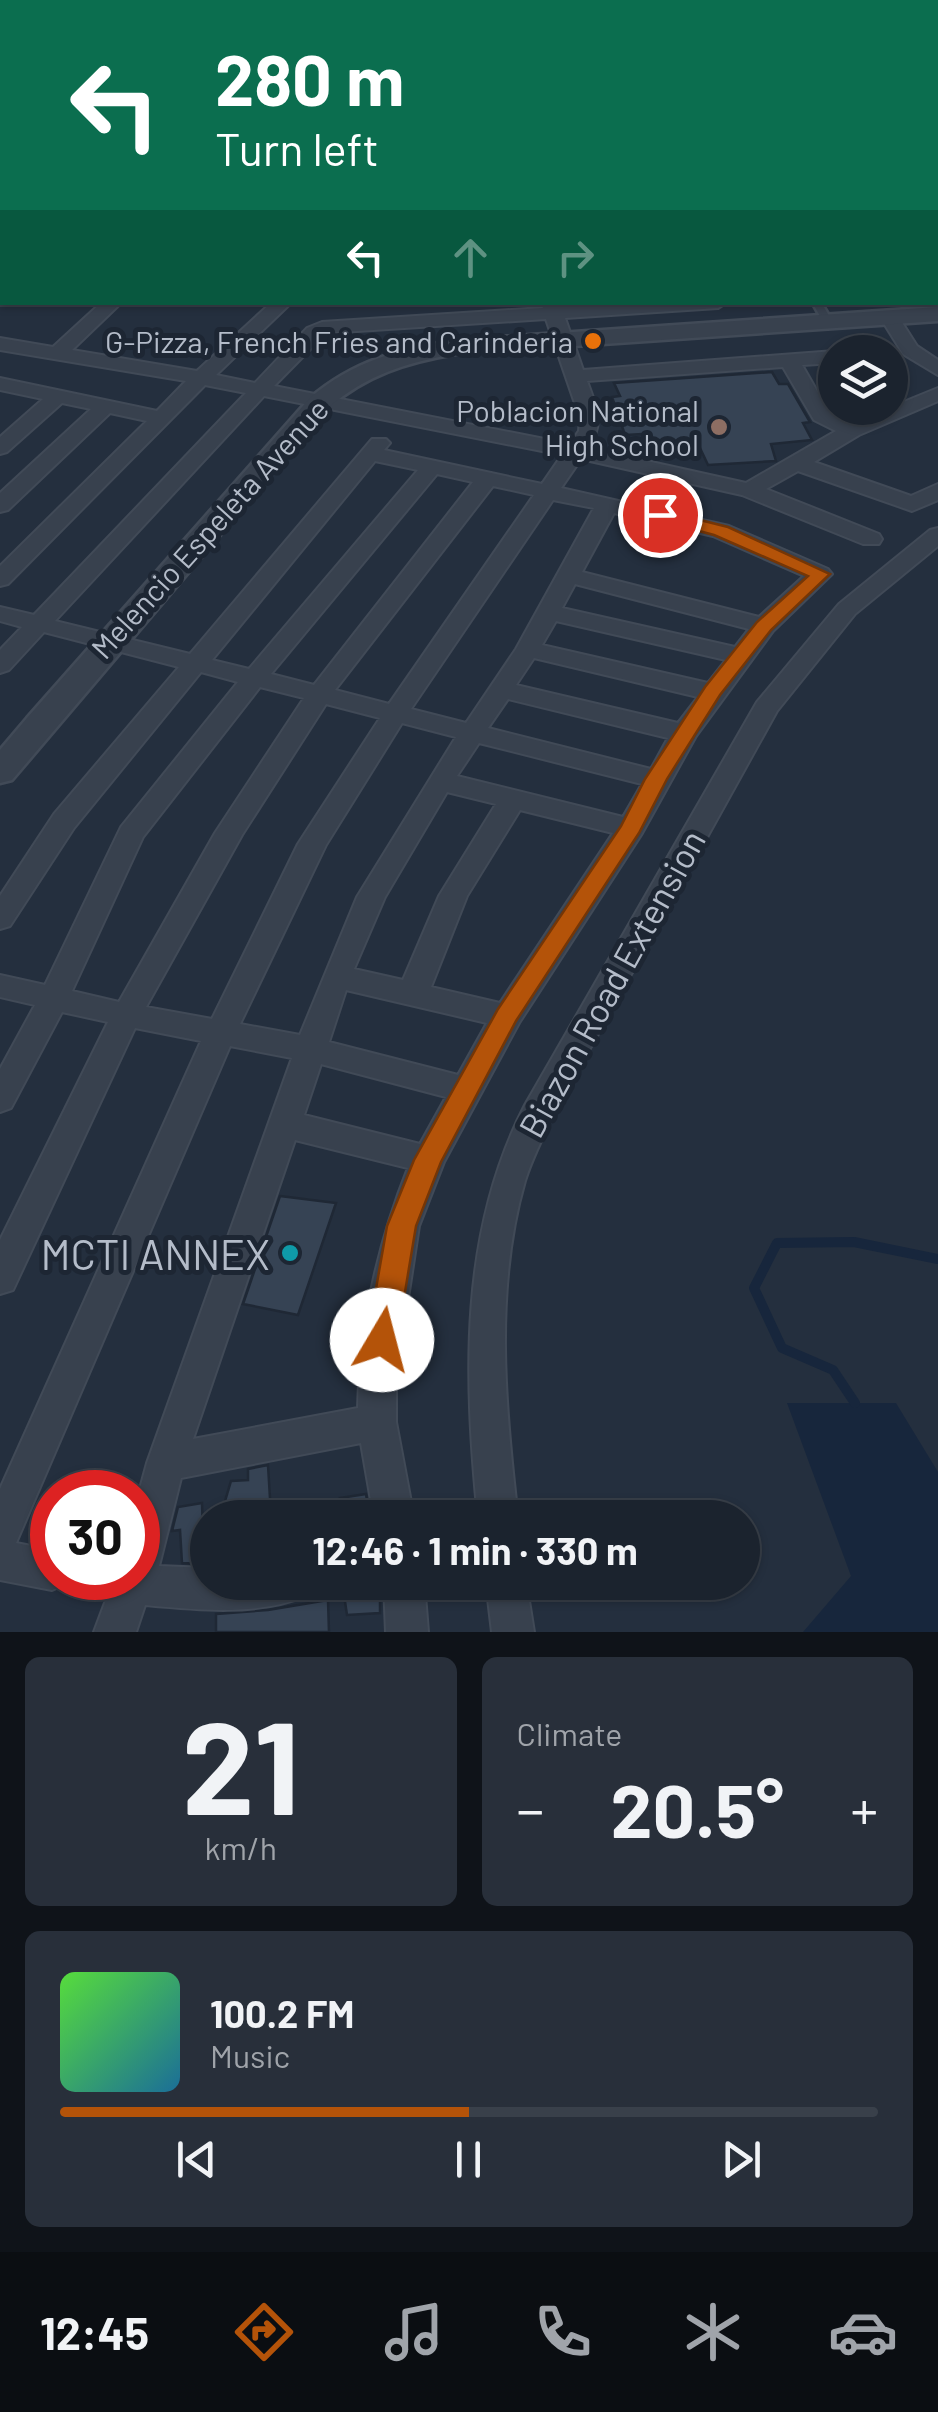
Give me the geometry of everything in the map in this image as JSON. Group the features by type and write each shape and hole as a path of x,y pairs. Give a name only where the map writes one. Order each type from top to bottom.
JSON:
{"street":[{"path":"57,354 111,305"},
{"path":"0,579 280,305"},
{"path":"0,665 314,332 322,328 556,318 688,305"},
{"path":"884,310 910,350 938,369"},
{"name":"Melencio Espeleta Avenue","path":"0,772 107,641 196,548 320,403 336,386 368,368 408,354 556,318 884,310 938,314"},
{"path":"0,1534 221,1032 312,844 397,711 592,424 556,318"},
{"path":"0,344 201,378 749,490 871,540"},
{"path":"910,350 938,348"},
{"path":"576,376 818,359"},
{"path":"790,361 821,416 852,431"},
{"path":"4,389 163,418"},
{"path":"749,490 852,431 938,394"},
{"path":"0,448 58,396"},
{"path":"0,504 106,406"},
{"path":"0,918 64,822 193,662 368,453 404,419"},
{"path":"368,453 550,490 721,531 820,574 764,626 684,733 631,828 507,1016 428,1160 402,1226 377,1377 377,1422 391,1500"},
{"path":"797,463 912,504 938,491"},
{"path":"0,1099 54,998 131,834 255,676 433,466"},
{"path":"0,1279 126,1016 226,838 321,692 488,478"},
{"path":"160,1480 336,976 371,896 440,781 528,649 608,503"},
{"name":"Biazon Road Extension","path":"497,1500 488,1332 494,1257 508,1183 537,1114 766,708 847,609 938,534"},
{"path":"571,576 764,626"},
{"path":"549,612 740,656"},
{"path":"0,614 656,779"},
{"path":"528,649 712,692"},
{"path":"499,689 684,733"},
{"path":"440,781 631,828"},
{"path":"413,993 454,896 513,798"},
{"path":"336,976 507,1016"},
{"path":"0,986 126,1016 310,1049 468,1090"},
{"path":"284,1124 428,1160"},
{"path":"166,1463 377,1422"},
{"path":"0,1560 30,1566"},
{"path":"160,1580 190,1582"},
{"path":"115,1632 121,1600"},
{"path":"405,1600 407,1632"},
{"path":"509,1600 513,1632"}],"water":[{"path":"787,1403 896,1403 938,1472 938,1632 803,1632 851,1576"}],"building":[{"name":"Poblacion National High School","path":"772,372 779,384 788,384 810,422 803,423 812,440 771,444 776,461 708,465 700,448 649,451 642,434 625,435 612,397 620,396 614,383"},
{"name":"MCTI ANNEX","path":"280,1196 336,1203 298,1315 243,1304"},
{"path":"268,1465 270,1500 225,1500 231,1481 248,1480 248,1469"},
{"path":"366,1494 367,1500 340,1500"},
{"path":"190,1505 190,1563 182,1563 180,1530 172,1531 178,1507"},
{"path":"328,1600 329,1632 216,1632 216,1614"},
{"path":"345,1600 380,1600 380,1613 347,1615"}],"waterway":[{"path":"855,1403 833,1370 782,1348 754,1288 777,1243 854,1242 938,1259"}],"place":[{"name":"G-Pizza, French Fries and Carinderia","path":"593,341"},
{"name":"Poblacion National High School","path":"719,427"},
{"name":"MCTI ANNEX","path":"290,1253"}],"route":[{"path":"382,1340 402,1226 428,1160 507,1016 631,828 656,779 712,692 764,626 820,574 721,531 660,515"}]}
